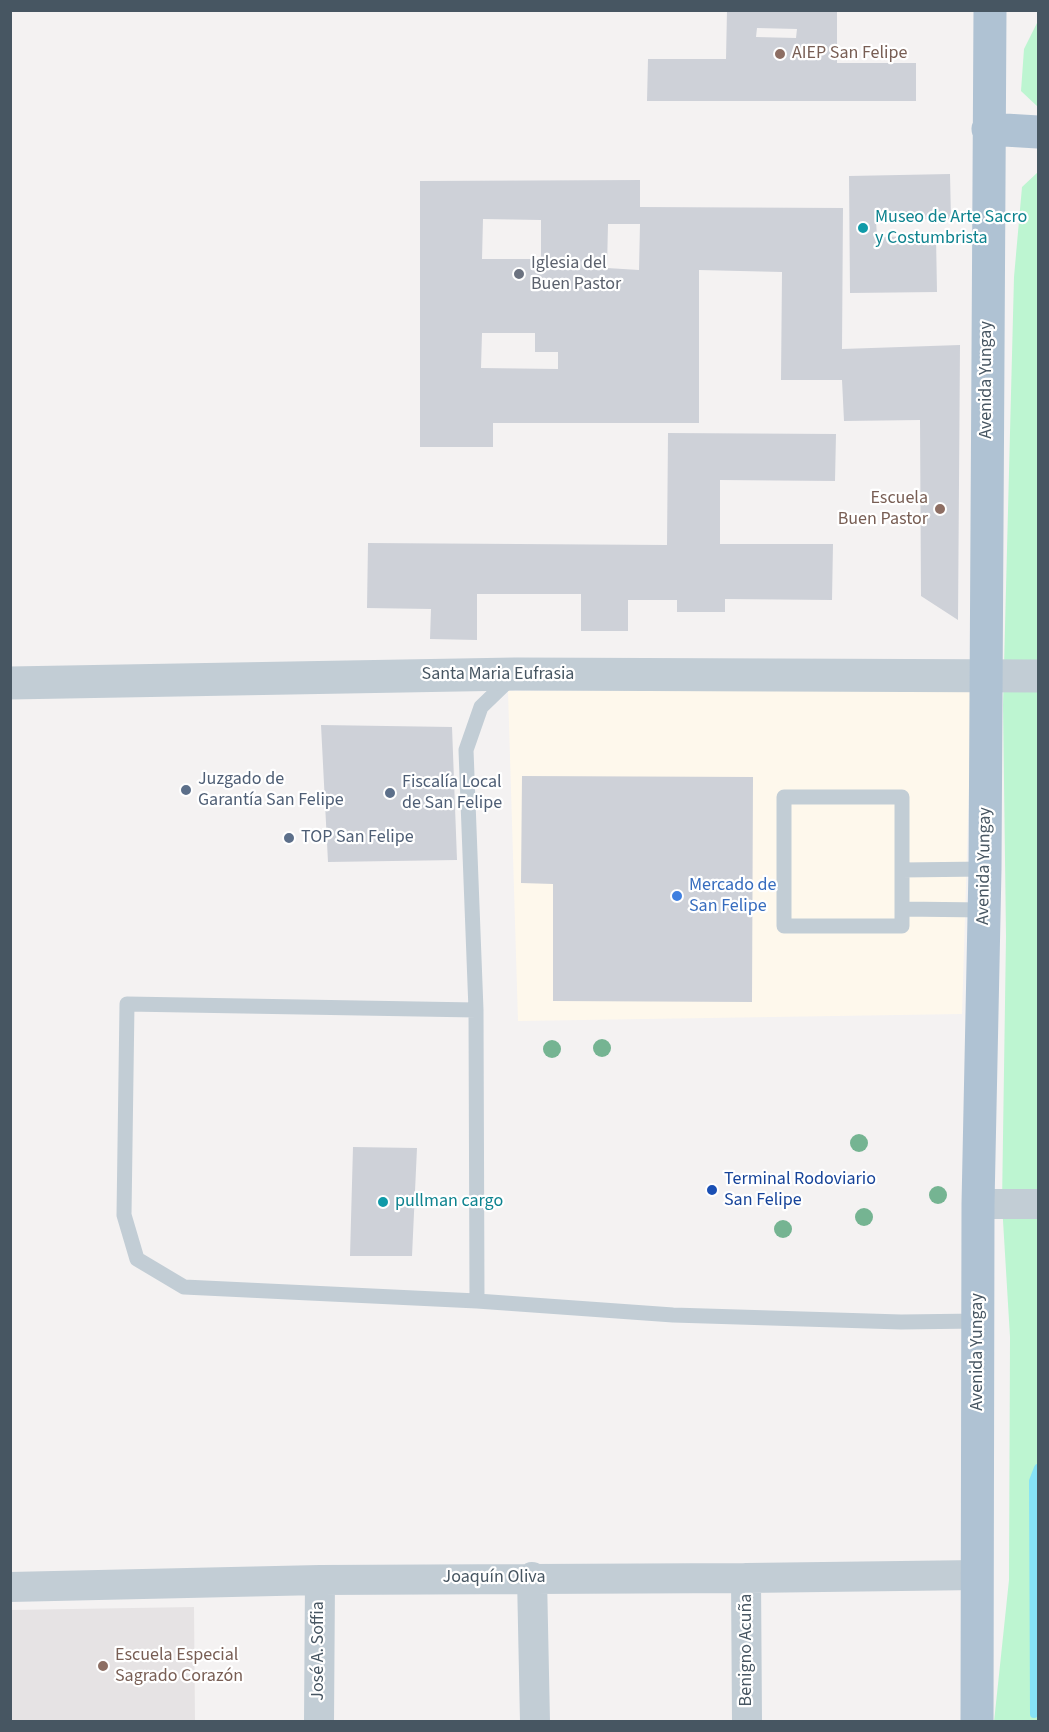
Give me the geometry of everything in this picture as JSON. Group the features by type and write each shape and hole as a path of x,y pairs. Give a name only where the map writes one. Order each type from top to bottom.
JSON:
{"main road":[{"name":"Avenida Yungay","path":"977,1722 978,1204 986,869 990,10"},
{"path":"988,129 1038,132"}],"street":[{"name":"Santa Maria Eufrasia","path":"10,683 515,674 1038,676"},
{"path":"978,1204 1038,1204"},
{"name":"Joaquín Oliva","path":"10,1587 532,1577 746,1578 978,1575"},
{"path":"532,1577 535,1722"},
{"name":"Benigno Acuña","path":"746,1578 747,1722"},
{"name":"José A. Soffia","path":"319,1722 320,1580"}],"lane":[{"path":"477,1301 476,1010 466,750 481,707 515,674"},
{"path":"902,796 902,870 902,926 784,926 784,797 902,796"},
{"path":"902,870 986,869"},
{"path":"902,909 985,910"},
{"path":"476,1010 127,1004 124,1215 137,1259 184,1287 477,1301 673,1315 901,1322 978,1321"}],"shaded area":[{"path":"972,689 962,1014 518,1021 508,691"},
{"name":"Escuela Especial Sagrado Corazón","path":"194,1607 195,1721 11,1721 11,1610"}],"green space":[{"path":"1038,21 1038,107 1021,91 1024,49"},
{"path":"1038,172 1038,1721 994,1722 1009,1580 1010,1337 1002,1204 1006,936 1003,705 1014,277 1022,187"}],"building":[{"path":"727,10 837,10 837,63 916,63 916,101 647,101 648,59 726,59","holes":["757,28 797,29 796,38 756,37"]},
{"name":"Museo de Arte Sacro y Costumbrista","path":"950,174 951,219 876,220 877,237 936,236 937,292 850,293 849,176"},
{"path":"640,180 640,207 843,208 842,349 960,345 958,620 921,596 920,420 844,421 842,380 781,380 782,272 699,270 699,423 493,423 493,447 420,447 420,181","holes":["483,219 541,220 541,259 482,259","608,224 640,224 639,270 607,268","482,333 535,333 535,352 558,352 558,369 481,368"]},
{"path":"668,433 836,434 835,481 720,480 720,544 833,544 832,600 725,599 725,612 677,612 677,600 628,600 628,631 581,631 581,594 477,594 477,640 430,639 431,609 367,608 368,543 667,545"},
{"name":"Fiscalía Local de San Felipe","path":"321,725 452,727 457,860 328,862"},
{"path":"522,776 753,777 752,1002 553,1001 553,884 521,883"},
{"name":"pullman cargo","path":"353,1147 417,1148 412,1256 350,1256"}],"waterway":[{"path":"1034,1714 1033,1481 1038,1468"}],"place":[{"name":"AIEP San Felipe","path":"780,54"},
{"name":"Museo de Arte Sacro y Costumbrista","path":"863,228"},
{"name":"Iglesia del Buen Pastor","path":"519,274"},
{"name":"Escuela Buen Pastor","path":"940,509"},
{"name":"Juzgado de Garantía San Felipe","path":"186,790"},
{"name":"Fiscalía Local de San Felipe","path":"390,793"},
{"name":"TOP San Felipe","path":"289,838"},
{"name":"Mercado de San Felipe","path":"677,896"},
{"name":"Terminal Rodoviario San Felipe","path":"712,1190"},
{"name":"pullman cargo","path":"383,1202"},
{"name":"Escuela Especial Sagrado Corazón","path":"103,1666"}]}
